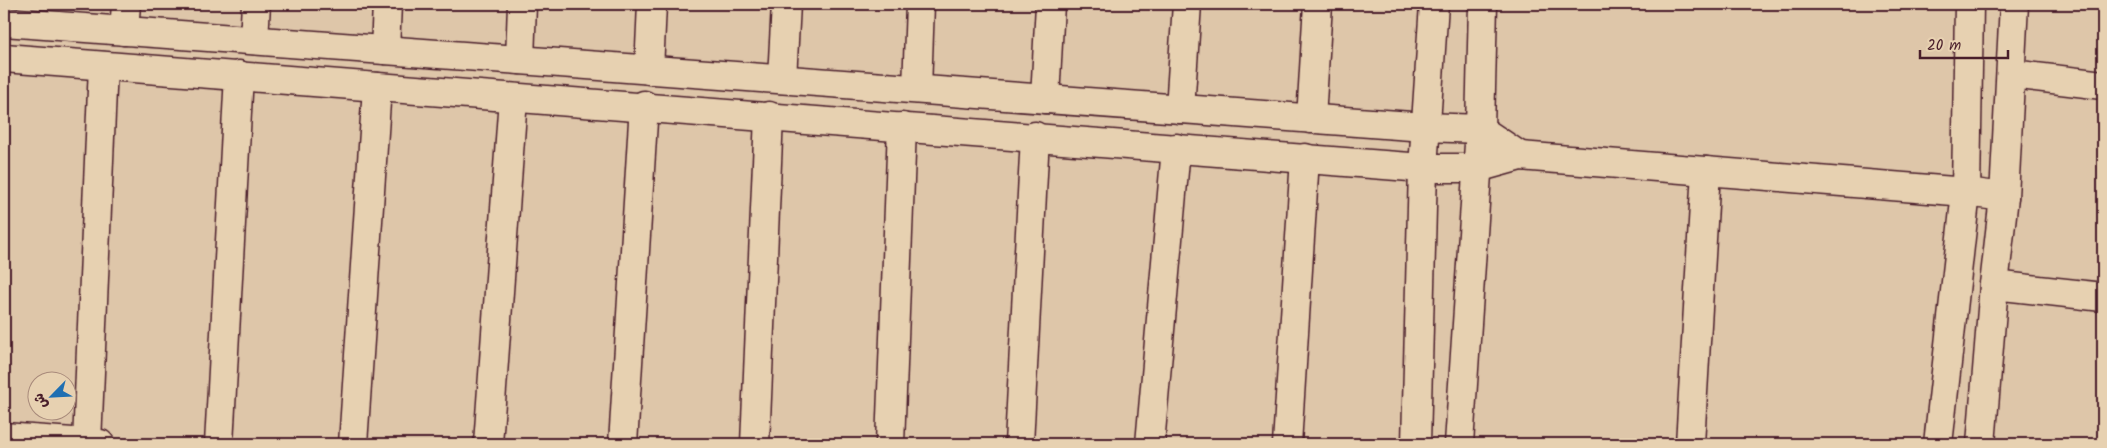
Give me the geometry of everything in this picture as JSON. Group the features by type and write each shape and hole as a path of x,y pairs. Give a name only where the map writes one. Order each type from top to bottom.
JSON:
{"street":[{"path":"124,31 126,4"},
{"path":"254,40 256,4"},
{"path":"385,50 387,4"},
{"path":"520,60 522,4"},
{"path":"649,70 652,4"},
{"path":"782,79 786,4"},
{"path":"917,90 920,4"},
{"path":"1045,99 1050,4"},
{"path":"1180,109 1187,4"},
{"path":"1310,119 1318,4"},
{"path":"1416,444 1422,168 1434,4"},
{"path":"1459,444 1480,129 1483,4"},
{"path":"1938,444 1966,192 1969,4"},
{"path":"1981,444 1994,285 2004,197 2014,4"},
{"path":"4,22 1310,119 1480,129 1520,156"},
{"path":"4,58 513,98 644,106 1036,136 1422,168 1477,168 1520,156 1966,192 2004,197"},
{"path":"4,437 94,444 103,66"},
{"path":"2011,74 2103,85"},
{"path":"219,444 239,75"},
{"path":"353,444 376,87"},
{"path":"488,444 513,98"},
{"path":"623,444 644,106"},
{"path":"755,444 769,116"},
{"path":"890,444 902,127"},
{"path":"1019,444 1036,136"},
{"path":"1150,444 1176,148"},
{"path":"1287,444 1305,158"},
{"path":"1690,444 1706,171"},
{"path":"1994,285 2103,297"}]}
